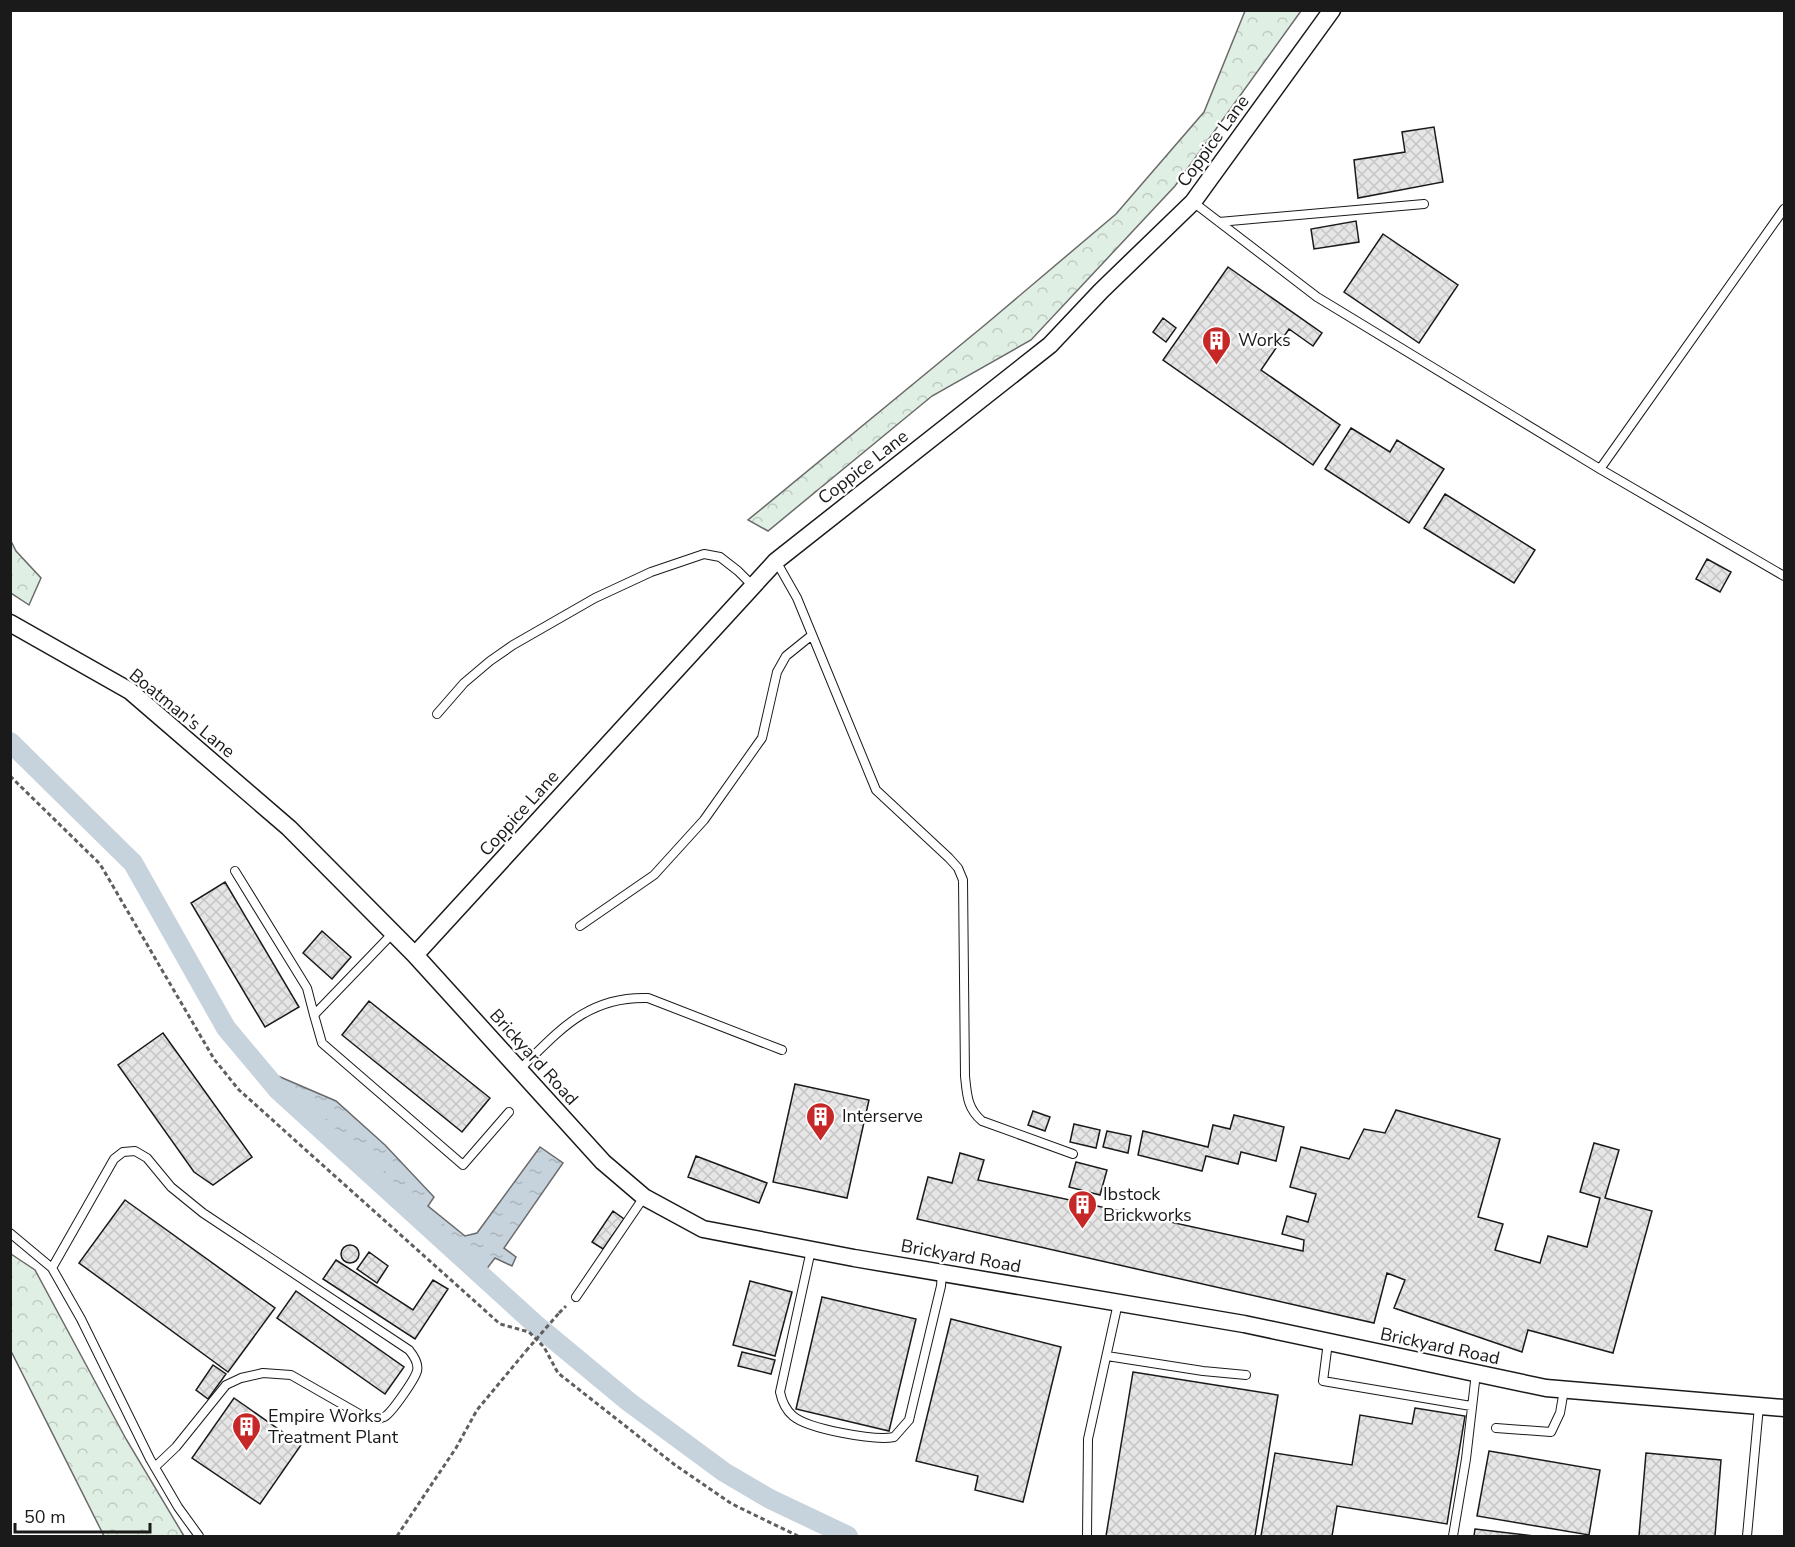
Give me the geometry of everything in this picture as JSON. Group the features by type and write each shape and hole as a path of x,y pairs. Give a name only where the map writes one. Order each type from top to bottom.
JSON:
{"street":[{"name":"Coppice Lane","path":"415,955 776,561 1050,345 1101,291 1193,202 1332,10"},
{"name":"Boatman's Lane","path":"10,623 130,691 289,828"},
{"name":"Brickyard Road","path":"289,828 415,955 603,1162 644,1197 703,1229 811,1250 1244,1324 1546,1388 1785,1408"}],"lane":[{"path":"1193,202 1317,297 1600,469 1785,576"},
{"path":"1219,222 1424,204"},
{"path":"1600,469 1785,208"},
{"path":"437,714 464,683 513,645 595,598 651,572 704,554 720,557 738,570 753,586"},
{"path":"776,561 797,598 876,790 949,858 958,868 963,880 965,1076 968,1103 975,1115 982,1121 1073,1154"},
{"path":"580,926 654,875 704,820 762,738 777,672 786,657 812,635"},
{"path":"235,871 307,988 322,1043 463,1165 509,1112"},
{"path":"314,1015 393,933"},
{"path":"519,1070 565,1025 581,1014 596,1006 627,998 648,998 782,1050"},
{"path":"52,1268 114,1159 123,1152 135,1151 147,1158 171,1187 203,1214 409,1350 418,1364 417,1373 389,1414 381,1418 370,1419 291,1375 263,1373 241,1378 226,1385 215,1396 176,1447 155,1467"},
{"path":"576,1297 644,1197"},
{"path":"10,1233 52,1268 81,1319 155,1467 178,1507 199,1536"},
{"path":"811,1250 780,1392 782,1400 795,1418 806,1424 874,1439 894,1437 909,1420 941,1286 942,1273"},
{"path":"1087,1536 1088,1439 1118,1303"},
{"path":"1328,1342 1323,1381 1471,1406"},
{"path":"1107,1356 1246,1376"},
{"path":"1453,1536 1466,1459 1476,1373"},
{"path":"1496,1428 1551,1432 1560,1413 1564,1390"},
{"path":"1747,1536 1758,1406"}],"path":[{"path":"10,776 100,864 214,1059 239,1090 500,1324 528,1332 544,1347 558,1373 684,1472 732,1504 798,1536"},
{"path":"397,1536 456,1448 477,1410 559,1313"}],"green space":[{"path":"1245,11 1301,11 1175,186 1031,340 932,396 768,531 748,520 1116,214 1204,112"},
{"path":"11,541 16,551 41,578 29,605 11,593"},
{"path":"11,1254 35,1270 126,1439 184,1536 104,1536 11,1351"}],"water":[{"path":"257,1067 336,1101 385,1145 434,1197 428,1206 465,1236 477,1233 540,1147 563,1163 504,1248 516,1257 512,1266 495,1258 482,1275 278,1090"}],"building":[{"path":"1434,127 1443,182 1358,198 1354,160 1405,152 1402,132"},
{"path":"1356,221 1359,242 1314,249 1311,229"},
{"path":"1383,234 1458,285 1419,343 1344,292"},
{"name":"Works","path":"1228,267 1322,333 1313,346 1289,329 1261,370 1340,425 1313,465 1163,360"},
{"path":"1163,318 1176,328 1166,342 1153,332"},
{"path":"1351,428 1390,452 1397,440 1444,469 1409,523 1325,469"},
{"path":"1351,428 1390,452 1397,440 1444,469 1409,523 1325,469"},
{"path":"1445,494 1535,550 1514,583 1424,528"},
{"path":"1707,559 1731,572 1720,592 1696,579"},
{"path":"225,882 299,1007 265,1027 191,903"},
{"path":"322,931 351,957 332,979 303,953"},
{"path":"369,1001 490,1098 462,1132 342,1035"},
{"path":"163,1033 252,1157 213,1185 194,1172 118,1065"},
{"name":"Interserve","path":"795,1084 869,1100 847,1198 773,1182"},
{"name":"Ibstock Brickworks","path":"1396,1110 1500,1139 1478,1217 1503,1224 1495,1250 1540,1263 1548,1236 1587,1247 1600,1198 1580,1192 1594,1143 1619,1150 1605,1198 1652,1211 1613,1353 1528,1330 1522,1352 1394,1308 1405,1280 1387,1273 1374,1323 917,1219 928,1177 952,1183 960,1153 984,1160 978,1180 1303,1251 1304,1240 1282,1234 1287,1216 1308,1222 1316,1194 1290,1187 1301,1147 1349,1159 1364,1129 1385,1133"},
{"name":"Ibstock Brickworks","path":"1396,1110 1500,1139 1478,1217 1503,1224 1495,1250 1540,1263 1548,1236 1587,1247 1600,1198 1580,1192 1594,1143 1619,1150 1605,1198 1652,1211 1613,1353 1528,1330 1522,1352 1394,1308 1405,1280 1387,1273 1374,1323 917,1219 928,1177 952,1183 960,1153 984,1160 978,1180 1303,1251 1304,1240 1282,1234 1287,1216 1308,1222 1316,1194 1290,1187 1301,1147 1349,1159 1364,1129 1385,1133"},
{"path":"1033,1111 1050,1117 1045,1131 1028,1125"},
{"name":"Ibstock Brickworks","path":"1234,1115 1284,1127 1276,1161 1241,1152 1238,1164 1206,1156 1202,1171 1138,1155 1143,1131 1208,1147 1213,1125 1230,1129"},
{"name":"Ibstock Brickworks","path":"1074,1124 1100,1130 1096,1148 1070,1142"},
{"name":"Ibstock Brickworks","path":"1107,1131 1131,1136 1128,1153 1103,1147"},
{"path":"696,1156 767,1183 759,1203 688,1177"},
{"name":"Ibstock Brickworks","path":"1076,1162 1107,1170 1100,1195 1069,1187"},
{"path":"125,1200 275,1308 228,1372 79,1263"},
{"path":"613,1211 624,1219 603,1249 592,1242"},
{"path":"350,1245 356,1248 359,1254 356,1260 350,1263 344,1260 341,1254 344,1248"},
{"path":"369,1252 388,1266 377,1283 357,1269"},
{"path":"336,1260 413,1310 433,1280 448,1289 415,1339 323,1279"},
{"path":"750,1281 792,1292 775,1356 733,1345"},
{"path":"296,1291 404,1367 385,1394 277,1318"},
{"path":"822,1297 916,1319 889,1431 796,1409"},
{"path":"951,1319 1061,1347 1023,1502 975,1490 978,1476 916,1461"},
{"path":"742,1352 775,1360 771,1374 738,1366"},
{"path":"213,1365 226,1374 208,1399 196,1390"},
{"path":"1133,1372 1278,1395 1255,1536 1106,1536"},
{"name":"Empire Works Treatment Plant","path":"234,1398 301,1445 260,1504 192,1458"},
{"path":"1415,1408 1465,1416 1447,1524 1337,1506 1332,1536 1261,1536 1275,1453 1352,1465 1360,1415 1412,1424"},
{"path":"1489,1451 1600,1470 1589,1535 1477,1516"},
{"path":"1646,1453 1721,1460 1715,1536 1639,1536"},
{"path":"1475,1529 1534,1536 1474,1536"}],"waterway":[{"path":"10,742 133,863 226,1028 278,1090 535,1324 629,1402 724,1472 770,1499 848,1536"}],"place":[{"name":"Works","path":"1217,366"},
{"name":"Interserve","path":"821,1142"},
{"name":"Ibstock Brickworks","path":"1082,1230"},
{"name":"Empire Works Treatment Plant","path":"247,1452"}]}
